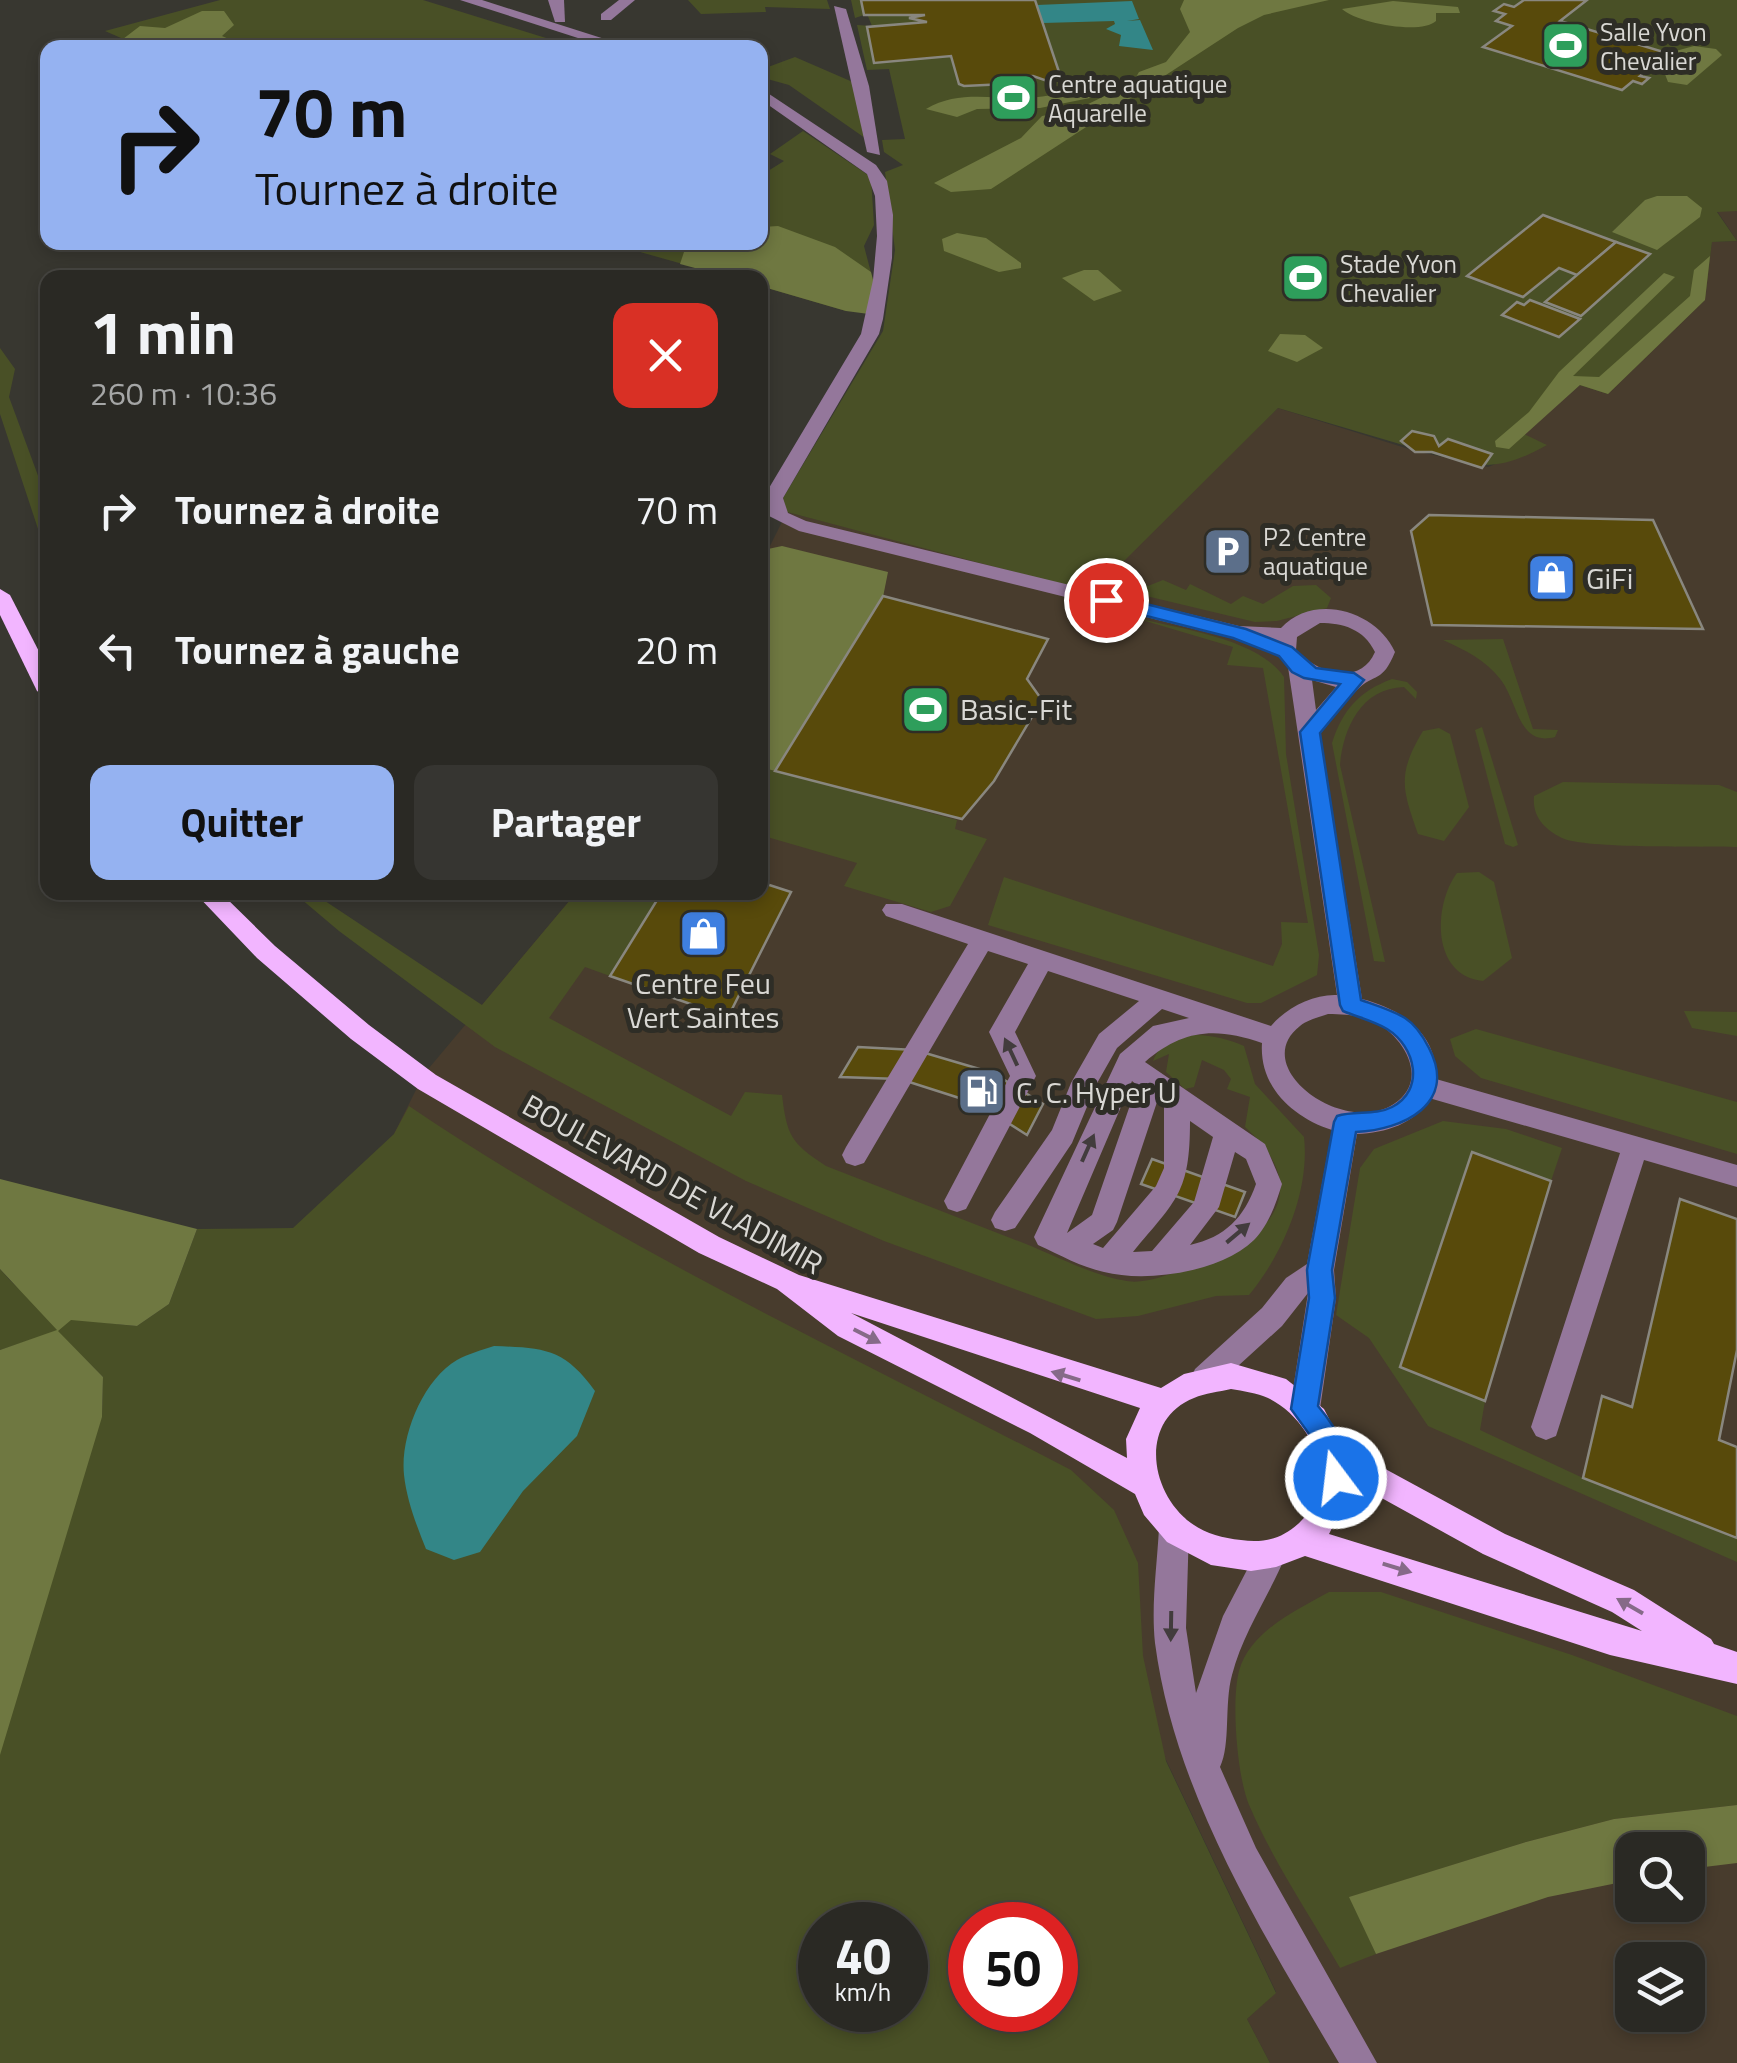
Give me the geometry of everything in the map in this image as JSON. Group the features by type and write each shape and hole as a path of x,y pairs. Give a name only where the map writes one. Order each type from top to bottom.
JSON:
{"main road":[{"path":"0,595 40,675"},
{"name":"BOULEVARD DE VLADIMIR","path":"213,900 280,963 427,1082 630,1202 787,1282 848,1327 1040,1424 1143,1483"},
{"path":"787,1282 862,1302 1059,1374 1160,1401"},
{"path":"1231,1376 1283,1392 1322,1430 1336,1478 1332,1502 1321,1524 1304,1541 1271,1555 1238,1557 1204,1547 1174,1528 1156,1507 1143,1483 1138,1453 1144,1424 1160,1401 1180,1386 1205,1378 1231,1376"},
{"path":"1332,1455 1494,1544 1623,1600 1725,1663"},
{"path":"1304,1541 1403,1569 1616,1641 1725,1663"}],"street":[{"path":"467,0 600,40"},
{"path":"555,0 560,3 560,20"},
{"path":"606,18 628,0"},
{"path":"840,9 876,152"},
{"path":"768,97 875,173 881,192 882,218 878,313 870,334 772,498 774,510 799,525 1239,634 1290,651 1325,678 1354,680"},
{"path":"1310,732 1354,680 1377,670 1385,652 1376,633 1335,616 1318,616 1304,620 1290,651 1310,732 1351,1005"},
{"path":"894,910 1274,1037"},
{"path":"855,1155 982,940"},
{"path":"957,1201 1023,1076 1002,1032 1042,960"},
{"path":"1004,1220 1063,1136 1084,1083 1108,1041 1158,999"},
{"path":"1326,1004 1351,1005 1397,1024 1414,1040 1424,1060 1419,1097 1405,1112 1384,1121 1346,1122 1309,1110 1290,1095 1276,1076 1271,1056 1274,1037 1285,1021 1304,1009 1326,1004"},
{"path":"1058,1241 1129,1061 1162,1033 1225,1021"},
{"path":"1058,1241 1108,1262 1158,1263 1214,1250 1241,1235 1261,1210 1269,1184 1256,1152 1129,1061"},
{"path":"1058,1241 1103,1222 1151,1080"},
{"path":"1423,1086 1737,1176"},
{"path":"1108,1262 1166,1193 1177,1168 1177,1097"},
{"path":"1304,1409 1322,1298 1320,1270 1346,1122"},
{"path":"1158,1263 1206,1207 1228,1131"},
{"path":"1546,1426 1635,1147"},
{"path":"1205,1378 1272,1317 1296,1286 1320,1270"},
{"path":"1174,1528 1170,1642 1187,1724 1252,1871 1359,2063"},
{"path":"1212,1785 1206,1730 1211,1684 1229,1636 1271,1555"}],"shaded area":[{"path":"1717,211 1737,211 1737,241"},
{"path":"1737,241 1737,2063 1270,2063 1247,2019 1276,1992 1038,1490 394,1134 424,1074 570,900 768,900 768,550 787,512 1073,585 1155,528 1278,408 1415,451 1488,467 1545,444 1523,435 1580,385 1608,394 1710,256 1712,242"}],"green space":[{"path":"220,0 423,0 552,40 126,40 105,31"},
{"path":"688,0 827,0 830,9 765,7 766,12 701,14"},
{"name":"Stade Yvon Chevalier","path":"851,0 1737,0 1737,211 1717,212 1737,241 1712,242 1705,300 1608,394 1579,385 1524,434 1547,445 1536,451 1497,464 1464,463 1278,408 1120,565 1136,572 1134,578 1148,586 1163,580 1186,590 1190,584 1231,604 1243,596 1263,604 1293,586 1316,585 1331,598 1327,608 1277,621 1255,622 1117,589 1104,594 1086,591 787,512 783,498 883,331 895,250 885,172 903,165 884,152 882,140 905,139 889,69 867,70 857,25 872,26 867,14 855,18"},
{"path":"1184,0 1329,0 1264,15 1238,28 991,189 951,192 934,183 1021,138 1042,116 1076,110 1133,82 1139,72 1166,62 1190,32 1180,9"},
{"path":"1393,1 1458,7 1460,13 1436,13 1436,21 1428,25 1404,27 1361,19 1342,9"},
{"path":"202,11 224,11 234,25 222,36 231,40 123,39 140,26 165,28"},
{"path":"1694,46 1716,49 1722,55 1687,85 1668,82 1663,69 1672,52"},
{"path":"795,57 855,83 865,138 789,85 768,79 768,67"},
{"path":"1095,87 1107,89 1090,98 1040,108 977,109 957,117 926,109 962,97 1034,97"},
{"path":"803,131 871,177 874,225 864,246 875,288 846,311 768,288 768,270 704,270 633,250 768,250 768,171 784,161 770,154"},
{"path":"1687,196 1702,208 1700,217 1657,250 1612,232 1645,200"},
{"path":"778,226 835,247 871,272 875,288 869,314 768,288 768,270 703,270 680,264 684,252 692,250 768,250 768,227"},
{"path":"957,233 986,238 1021,263 1021,268 999,272 944,251 942,239"},
{"path":"1710,256 1705,300 1608,394 1580,385 1509,449 1496,447 1495,441 1529,412 1559,372 1664,273 1675,277 1573,376 1599,377 1690,296 1694,270"},
{"path":"1084,270 1098,270 1122,291 1094,301 1062,278"},
{"path":"1280,334 1305,335 1323,348 1297,362 1268,351"},
{"path":"0,348 15,369 9,397 40,481 40,535 0,414"},
{"path":"782,546 888,572 883,597 775,771 768,769 768,549"},
{"path":"1132,617 1236,644 1272,664 1284,677 1286,754 1319,955 1317,975 1261,1003 1247,1003 988,925 1004,877 1273,966 1282,944 1281,922 1308,923 1263,668 1227,665 1233,647"},
{"path":"1503,639 1533,729 1558,730 1555,737 1543,738 1526,729 1495,673 1475,656 1443,640"},
{"path":"1392,679 1407,682 1417,692 1416,699 1404,687 1389,689 1366,703 1350,725 1340,765 1385,962 1374,961 1332,743 1353,704"},
{"path":"1482,727 1518,845 1513,847 1505,844 1475,730"},
{"path":"1439,728 1450,734 1469,807 1444,841 1418,834 1405,782 1409,759 1423,731"},
{"path":"768,769 957,820 955,829 987,839 950,906 931,912 844,886 857,863 768,837"},
{"path":"1563,782 1719,785 1737,792 1737,847 1619,845 1562,838 1540,821 1534,796"},
{"path":"1479,872 1494,882 1512,958 1483,981 1454,967 1446,953 1441,920 1449,887 1457,873"},
{"path":"302,900 324,900 482,1005 570,900 658,900 610,976 585,967 549,1018 731,1116 745,1092 782,1095 793,1137 826,1166 1089,1271 1127,1281 1154,1279 1208,1262 1255,1235 1271,1217 1279,1198 1279,1176 1268,1152 1245,1127 1250,1097 1227,1089 1231,1079 1224,1070 1202,1060 1194,1087 1185,1089 1166,1072 1169,1054 1153,1061 1169,1041 1181,1037 1207,1036 1233,1042 1244,1046 1255,1084 1304,1137 1303,1179 1292,1221 1273,1261 1249,1295 1216,1296 1138,1316 1096,1319 884,1241 746,1181 495,1047"},
{"path":"1684,1011 1737,1012 1737,1036 1692,1028"},
{"path":"1476,1029 1737,1102 1737,1154 1481,1078 1455,1056 1450,1039"},
{"path":"409,1106 652,1253 1071,1470 1114,1510 1138,1563 1143,1656 1166,1761 1276,1993 1247,2019 1270,2063 0,2063 0,1600 102,1417 103,1377 57,1331 0,1350 0,1269 30,1298 61,1314 137,1326 169,1304 197,1229 293,1228 394,1134"},
{"path":"1443,1121 1506,1129 1562,1148 1551,1181 1472,1153 1400,1367 1485,1401 1480,1430 1583,1478 1737,1538 1737,1562 1428,1426 1369,1338 1336,1315 1360,1168 1374,1149"},
{"path":"0,1179 197,1229 169,1304 137,1326 71,1320 58,1331 103,1377 102,1417 0,1755 0,1350 57,1330 0,1269"},
{"path":"1329,1592 1381,1592 1572,1655 1737,1716 1737,1805 1614,1819 1350,1897 1376,1954 1340,1968 1281,1869 1250,1807 1239,1760 1236,1720 1239,1671 1253,1644 1289,1614"},
{"path":"1737,1805 1737,1863 1705,1867 1705,1832 1615,1832 1615,1883 1548,1897 1376,1954 1349,1897 1526,1842 1614,1819"}],"water":[{"path":"1132,1 1139,19 1127,21 1140,20 1153,50 1119,46 1121,35 1106,29 1114,21 1043,23 1037,5"},
{"path":"494,1346 552,1353 573,1366 595,1391 577,1436 523,1491 480,1552 454,1560 426,1549 405,1485 406,1443 416,1410 434,1381 457,1360"}],"building":[{"path":"861,0 1035,0 1061,78 1050,82 1033,76 1014,77 1006,84 964,86 959,84 951,56 874,63 867,27 927,22 909,18 925,15 864,15"},
{"name":"Salle Yvon Chevalier","path":"1524,0 1587,0 1560,21 1667,53 1640,76 1649,78 1642,84 1633,81 1622,90 1483,47 1512,26 1496,21 1505,14 1494,11 1504,4 1514,7"},
{"path":"1543,215 1616,242 1577,275 1559,268 1523,297 1467,276"},
{"path":"1616,242 1650,254 1581,316 1545,302"},
{"path":"1530,300 1580,319 1559,337 1502,315 1517,302 1524,305"},
{"path":"1412,431 1434,436 1439,446 1448,439 1492,454 1482,468 1432,452 1415,452 1401,441"},
{"name":"GiFi","path":"1429,515 1653,520 1703,629 1432,625 1411,531"},
{"name":"Basic-Fit","path":"883,596 1048,639 1027,679 1042,700 994,781 962,819 775,771"},
{"name":"Centre Feu Vert Saintes","path":"768,885 791,892 728,1017 610,976 657,900 768,900"},
{"name":"C. C. Hyper U","path":"858,1047 915,1050 993,1073 1043,1104 1027,1135 978,1104 900,1079 840,1077"},
{"path":"1472,1152 1551,1181 1485,1401 1400,1367"},
{"path":"1152,1159 1245,1192 1235,1217 1141,1184"},
{"path":"1680,1199 1737,1219 1737,1350 1719,1440 1737,1447 1737,1538 1583,1478 1602,1396 1632,1407"}],"place":[{"name":"Salle Yvon Chevalier","path":"1565,46"},
{"name":"Centre aquatique Aquarelle","path":"1013,98"},
{"name":"Stade Yvon Chevalier","path":"1305,278"},
{"name":"P2 Centre aquatique","path":"1228,551"},
{"name":"GiFi","path":"1551,578"},
{"name":"Basic-Fit","path":"925,709"},
{"name":"Centre Feu Vert Saintes","path":"703,934"},
{"name":"C. C. Hyper U","path":"981,1092"}],"route":[{"path":"1106,600 1267,643 1286,652 1311,674 1354,680 1310,732 1351,1005 1376,1012 1414,1040 1424,1060 1426,1079 1419,1097 1405,1112 1384,1121 1346,1122 1320,1270 1322,1298 1304,1409 1322,1430 1336,1478"}]}
